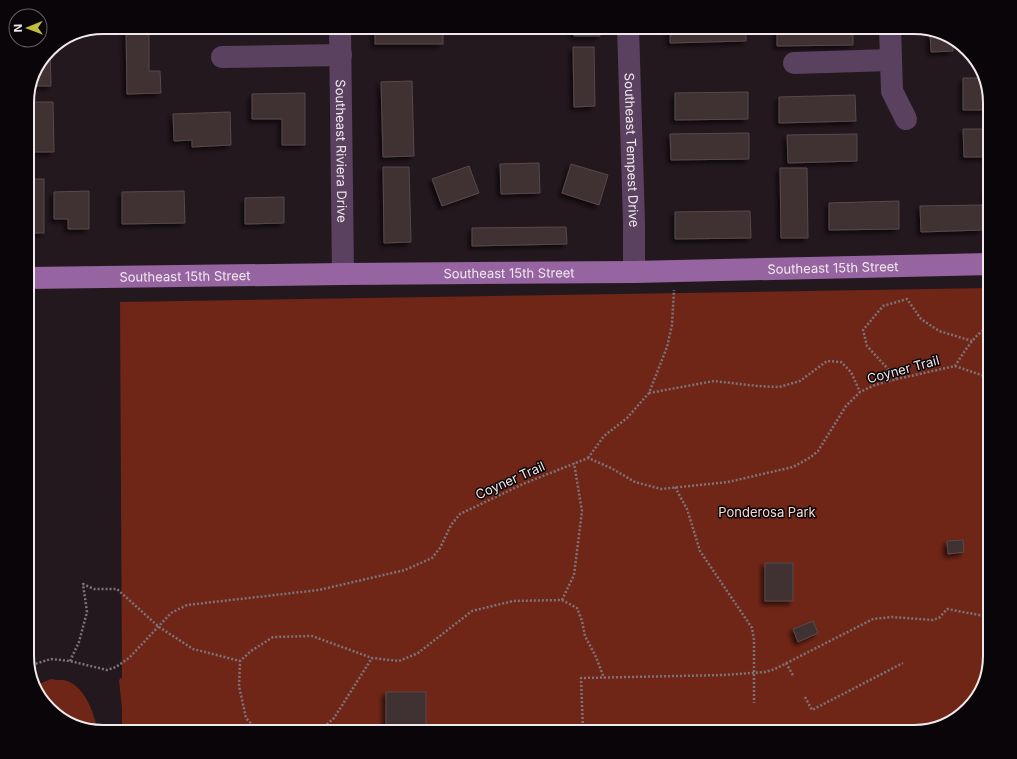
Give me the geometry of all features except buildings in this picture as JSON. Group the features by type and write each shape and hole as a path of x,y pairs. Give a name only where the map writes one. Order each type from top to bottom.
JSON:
{"main road":[{"name":"Southeast 15th Street","path":"34,278 634,272 983,264"}],"street":[{"name":"Southeast Riviera Drive","path":"340,34 343,274"},
{"name":"Southeast Tempest Drive","path":"628,34 634,272"},
{"path":"890,34 892,91 906,119"},
{"path":"222,57 341,56"},
{"path":"794,63 891,60"}],"path":[{"path":"588,458 604,436 627,418 648,393 667,347 672,325 674,271"},
{"path":"897,379 867,346 863,330 883,306 907,299 921,319 939,331 972,341"},
{"name":"Coyner Trail","path":"35,664 51,659 70,661 107,670 116,667 129,658 171,613 187,605 319,590 405,570 432,558 440,548 451,525 460,514 523,484 588,458 611,468 635,482 661,489 728,482 793,467 818,451 846,406 860,392 876,385 897,379 955,366 972,341 983,331"},
{"path":"648,393 714,381 779,387 800,381 827,362 840,362 851,372 860,392"},
{"path":"955,366 983,376"},
{"path":"562,600 574,574 582,511 574,464"},
{"path":"676,487 686,509 700,550 752,628 754,640 754,703"},
{"path":"70,661 79,642 87,612 83,584 94,589 118,588 159,627 193,649 240,661"},
{"path":"252,725 246,718 239,686 240,661 251,650 273,637 312,636 372,658 399,661 418,653 472,611 513,601 562,600 577,608 582,621 585,636 596,657 604,678"},
{"path":"583,725 581,678 724,676 754,674 765,672 786,663 873,619 892,617 932,620 938,618 947,609 983,616"},
{"path":"326,725 334,718 372,658"},
{"path":"786,663 794,677"},
{"path":"805,697 812,710 903,663"}],"green space":[{"name":"Ponderosa Park","path":"983,288 983,656 982,669 976,686 969,698 956,711 944,718 927,724 914,725 122,725 119,680 122,677 120,302"},
{"path":"51,679 64,680 77,687 87,700 97,725 81,721 61,711 48,698 40,684"}]}
